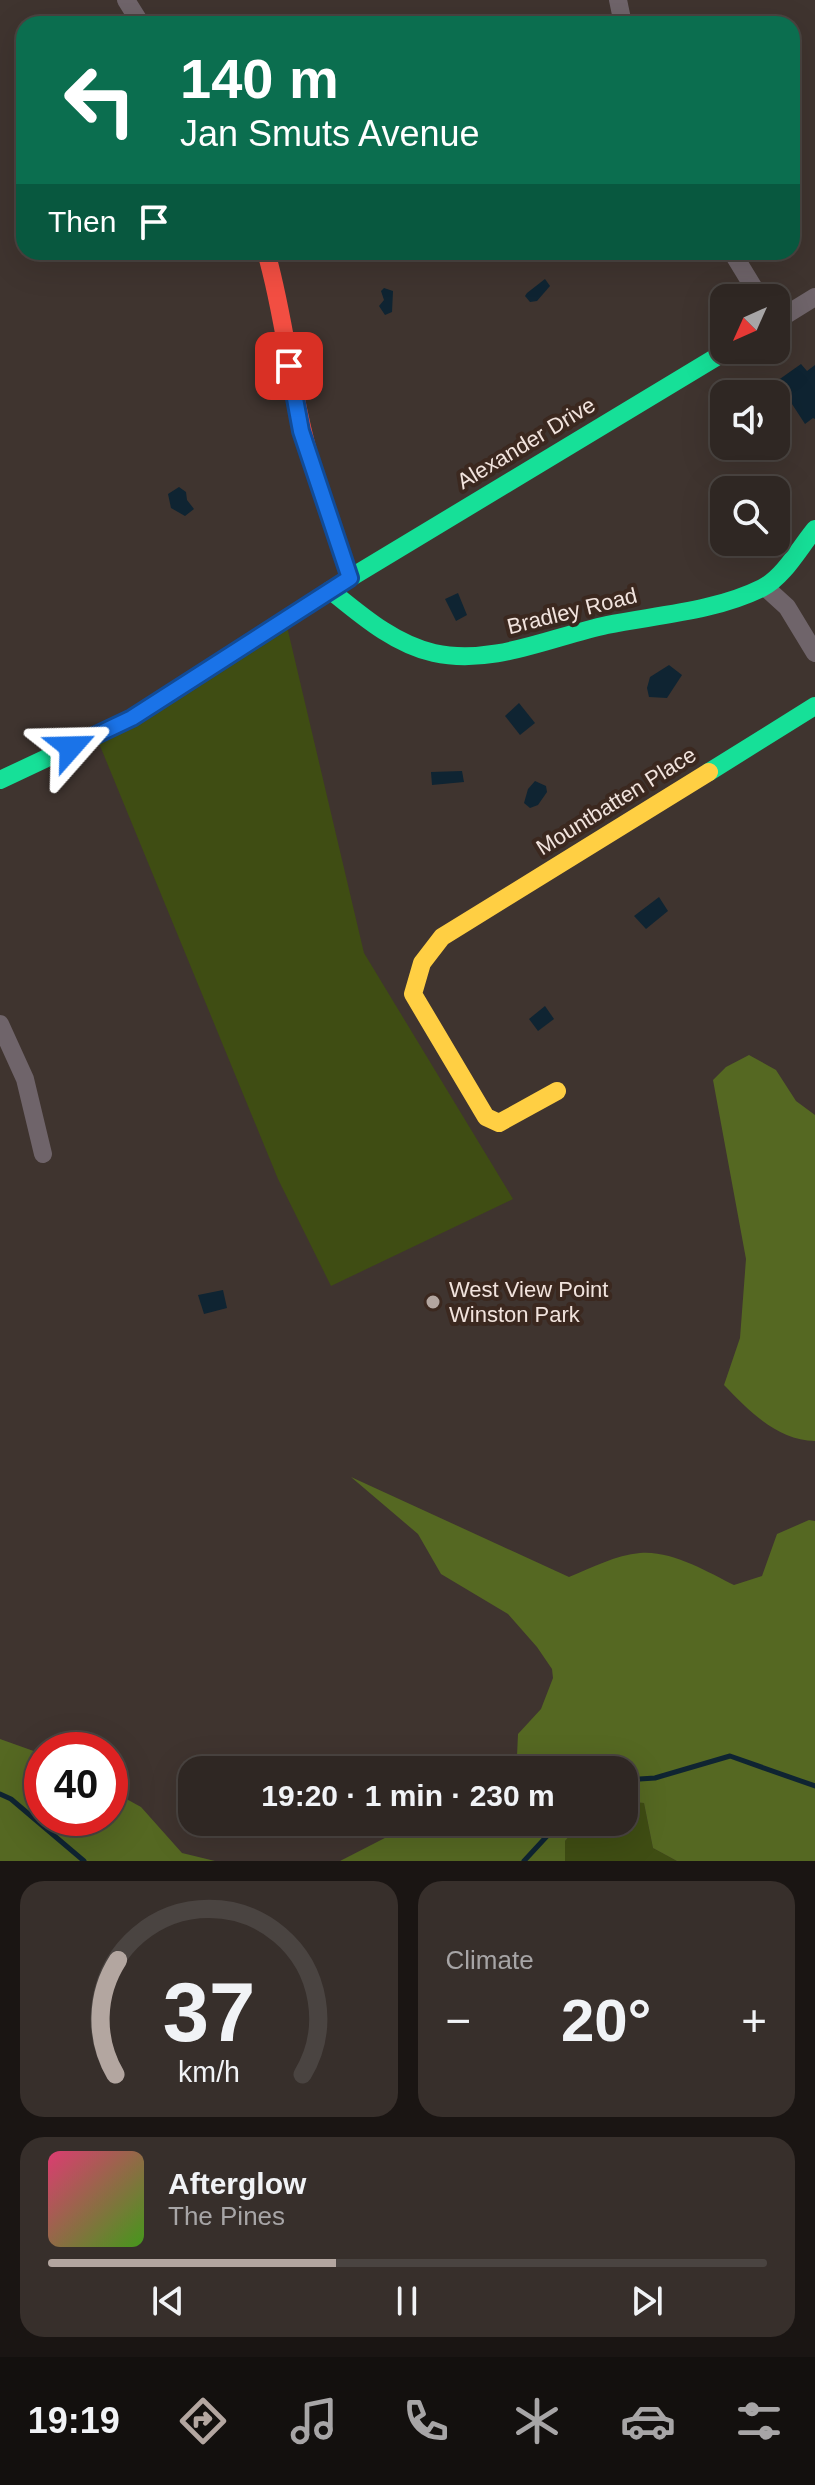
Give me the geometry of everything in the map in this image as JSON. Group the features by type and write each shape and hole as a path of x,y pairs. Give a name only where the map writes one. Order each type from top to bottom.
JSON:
{"street":[{"path":"268,260 276,287 301,431 350,578"},
{"path":"737,260 751,284"},
{"path":"790,312 815,297"},
{"name":"Alexander Drive","path":"0,780 132,718 330,590 710,361"},
{"path":"815,529 765,587 787,607 815,653"},
{"name":"Bradley Road","path":"330,590 402,641 435,654 467,656 495,654 765,587"},
{"name":"Mountbatten Place","path":"557,1091 499,1123 486,1117 413,994 422,963 442,937 815,706"},
{"path":"0,1024 25,1079 43,1154"}],"green space":[{"path":"285,618 364,953 513,1199 331,1286 278,1179 96,736"},
{"path":"749,1055 776,1070 796,1101 815,1115 815,1441 776,1430 724,1385 740,1338 746,1259 713,1080 726,1067"},
{"path":"351,1477 569,1577 622,1556 652,1553 689,1563 734,1585 762,1576 777,1534 809,1520 815,1521 815,1861 677,1861 653,1848 644,1803 638,1802 638,1756 517,1756 518,1734 541,1709 553,1678 552,1669 508,1614 441,1574 418,1534"},
{"path":"0,1739 24,1748 24,1836 128,1836 128,1800 141,1807 182,1853 215,1861 0,1861"},
{"path":"638,1802 644,1803 653,1848 677,1861 565,1861 565,1841 569,1836 638,1836"},
{"path":"389,1836 569,1836 565,1841 565,1861 340,1861"}],"water":[{"path":"545,279 550,286 537,301 530,302 525,296"},
{"path":"384,288 393,291 392,312 385,315 379,306 384,300 381,291"},
{"path":"801,364 807,371 815,365 815,419 805,424 790,401 790,380 778,380"},
{"path":"179,487 186,492 187,500 194,509 185,516 171,508 168,494"},
{"path":"458,593 467,615 456,621 445,599"},
{"path":"669,665 682,675 667,698 649,697 647,688 650,677"},
{"path":"519,703 535,723 520,735 505,716"},
{"path":"462,771 464,782 432,785 431,772"},
{"path":"535,781 546,786 547,792 538,805 530,808 524,803 528,789"},
{"path":"659,897 668,911 646,929 634,916"},
{"path":"545,1006 554,1019 538,1031 529,1019"},
{"path":"223,1290 227,1308 204,1314 198,1295"}],"waterway":[{"path":"638,1779 655,1778 730,1756 815,1786"},
{"path":"0,1794 11,1799 84,1861"},
{"path":"524,1861 547,1836"}],"traffic: fast":[{"path":"350,578 710,361"},
{"path":"0,780 132,718 350,578 314,471"},
{"path":"330,590 379,628 405,643 434,653 478,656 744,596 777,577 815,529"},
{"path":"709,772 815,706"}],"traffic: slow":[{"path":"557,1091 499,1123 486,1117 413,994 422,963 442,937 709,772"}],"traffic: jam":[{"path":"268,260 314,471"}],"place":[{"name":"West View Point Winston Park","path":"433,1302"}],"route":[{"path":"71,747 132,718 350,578 301,431 289,366"}]}
